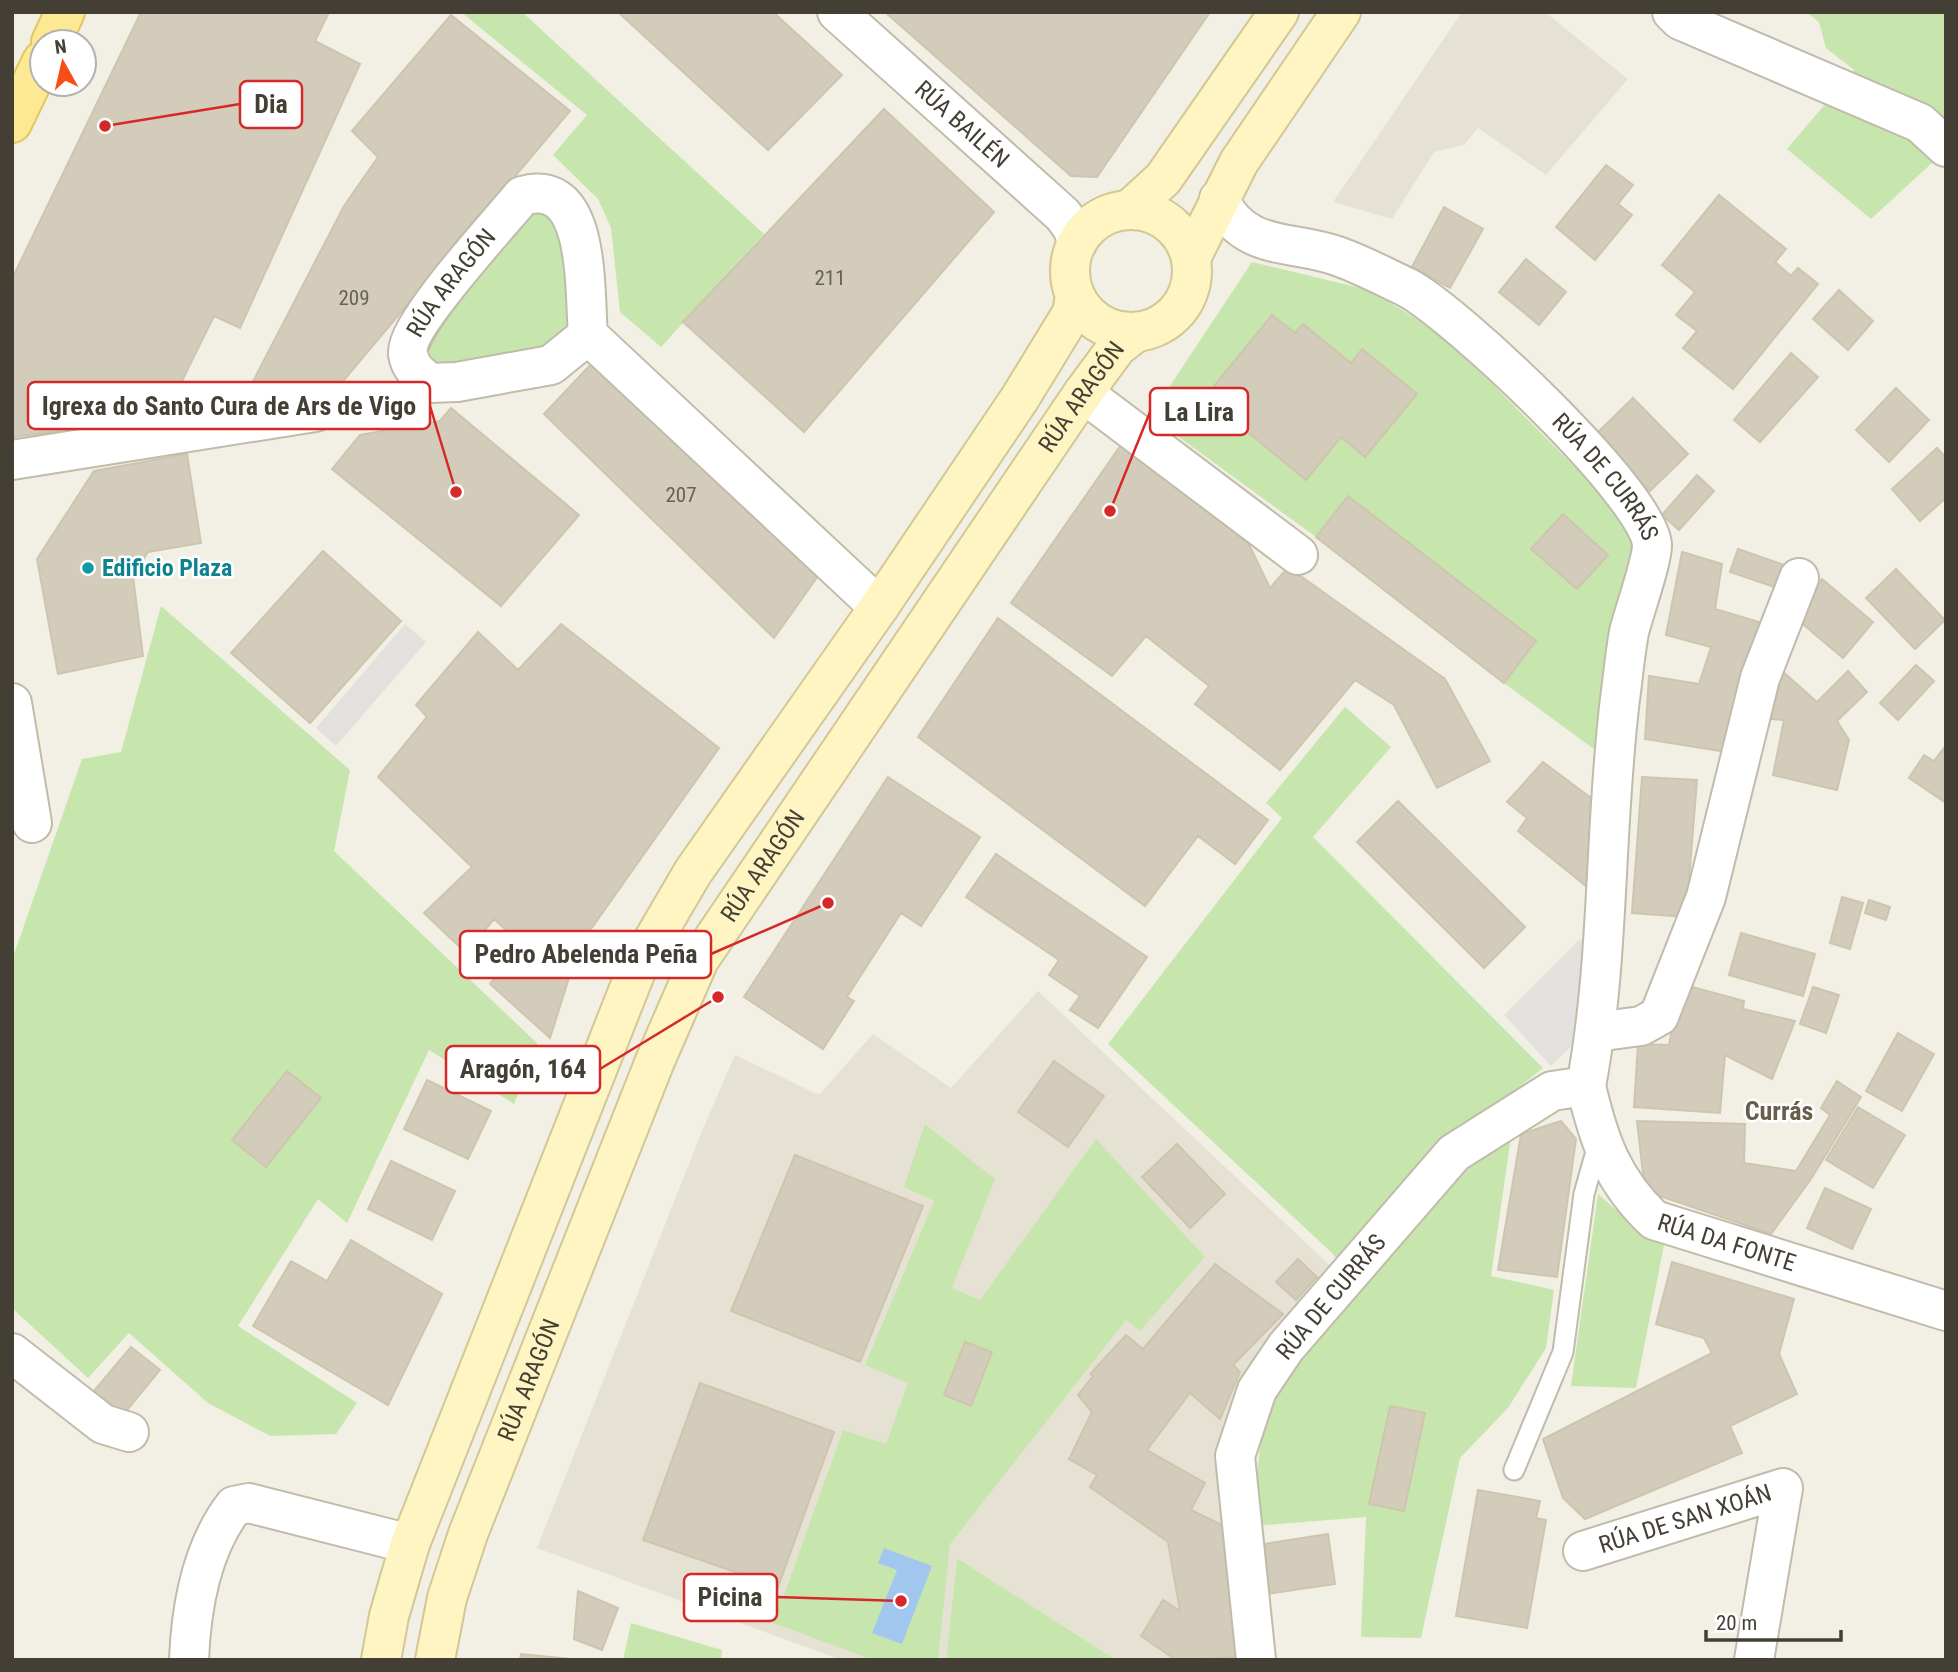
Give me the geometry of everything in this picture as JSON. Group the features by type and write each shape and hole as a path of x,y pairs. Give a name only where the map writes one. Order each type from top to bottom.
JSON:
{"main road":[{"path":"58,28 65,12"},
{"path":"1129,210 1161,218 1180,235 1191,258 1192,279 1186,298 1173,315 1156,327 1135,332 1116,331 1100,324 1085,312 1075,296 1070,279 1071,260 1077,243 1098,219 1129,210 1170,170 1279,12"},
{"path":"1191,258 1239,162 1341,12"},
{"path":"12,123 28,90"},
{"name":"RÚA ARAGÓN","path":"381,1660 389,1616 410,1544 638,966 693,872 879,607 1020,398 1072,313 1075,296"},
{"name":"RÚA ARAGÓN","path":"435,1660 447,1598 468,1534 655,1061 698,960 1083,393 1117,347 1135,332"}],"street":[{"name":"RÚA BAILÉN","path":"837,12 1063,215 1073,229 1077,243"},
{"path":"1672,12 1681,20 1920,124 1946,146"},
{"name":"RÚA ARAGÓN","path":"540,191 561,199 574,215 579,234 588,335 551,365 457,382 430,383 412,369 407,351 420,319 522,196 540,191"},
{"name":"RÚA DE CURRÁS","path":"1219,199 1228,217 1257,237 1338,256 1410,289 1461,324 1558,418 1640,513 1652,545 1629,634 1620,702 1596,1032 1586,1086 1552,1091 1454,1153 1286,1347 1258,1390 1235,1456 1256,1660"},
{"path":"588,335 879,607"},
{"path":"1083,393 1298,555"},
{"path":"12,460 315,412"},
{"path":"1596,1032 1642,1026 1659,1016 1706,897 1760,678 1799,579"},
{"path":"12,703 32,823"},
{"name":"RÚA DA FONTE","path":"1586,1086 1599,1140 1630,1198 1654,1220 1946,1311"},
{"path":"12,1353 103,1424 129,1432"},
{"name":"RÚA DE SAN XOÁN","path":"1583,1551 1783,1488 1754,1660"},
{"path":"189,1660 190,1632 201,1580 216,1529 234,1506 249,1503 410,1544"}],"lane":[{"path":"1514,1469 1563,1352 1584,1194 1599,1140"}],"shaded area":[{"path":"1462,12 1545,12 1628,79 1546,175 1478,128 1464,145 1434,152 1392,219 1333,202"},
{"path":"405,624 426,642 336,746 316,728"},
{"path":"1580,939 1593,950 1584,1034 1551,1066 1504,1015"},
{"path":"1038,991 1337,1272 1249,1386 1246,1660 1116,1660 957,1558 946,1660 841,1660 537,1548 702,1131 735,1055 819,1095 873,1034 951,1088"}],"green space":[{"path":"461,12 522,12 764,234 661,347 620,312 611,228 598,199 553,155 587,115"},
{"path":"1806,12 1946,12 1946,150 1871,219 1787,149 1854,70 1826,48 1819,22"},
{"path":"544,209 562,227 568,320 563,339 546,353 439,368 424,352 427,333 523,212"},
{"path":"1252,262 1369,290 1445,336 1629,522 1636,546 1602,755 1504,683 1536,641 1349,496 1316,537 1150,416"},
{"path":"161,606 350,770 334,851 538,1044 514,1104 429,1050 347,1223 318,1199 238,1326 357,1403 336,1434 270,1436 208,1403 129,1333 88,1378 12,1308 12,960 82,759 121,752"},
{"path":"1345,707 1391,747 1313,837 1543,1068 1518,1088 1491,1276 1554,1290 1546,1348 1508,1408 1460,1458 1421,1638 1361,1637 1366,1517 1255,1526 1259,1456 1272,1408 1310,1345 1358,1288 1333,1254 1108,1044 1282,818 1266,803"},
{"path":"925,1124 995,1179 952,1288 980,1300 1096,1139 1205,1257 1140,1331 1126,1320 950,1544 938,1660 873,1660 741,1611 749,1588 783,1598 843,1430 886,1444 908,1383 865,1365 934,1201 904,1187"},
{"path":"1598,1194 1637,1228 1664,1245 1636,1388 1571,1386"},
{"path":"957,1558 1116,1660 946,1660"},
{"path":"631,1623 722,1650 721,1660 623,1660"}],"water":[{"path":"884,1548 932,1566 902,1644 872,1633 897,1570 878,1563"}],"building":[{"path":"141,12 329,12 315,41 360,64 240,328 214,316 175,395 179,416 12,437 12,279"},
{"path":"618,12 773,12 842,75 768,150"},
{"path":"885,12 1210,12 1097,177 1071,176"},
{"path":"451,15 570,111 328,399 274,411 248,391 344,206 378,157 352,131"},
{"path":"884,109 994,212 804,432 683,322"},
{"path":"1606,165 1633,185 1618,204 1632,215 1595,260 1556,227"},
{"path":"1719,195 1786,249 1775,262 1791,276 1798,268 1818,284 1733,389 1683,348 1697,331 1676,315 1695,292 1662,265"},
{"path":"1444,207 1483,229 1450,288 1412,267"},
{"path":"1526,259 1566,292 1539,325 1499,292"},
{"path":"1839,290 1873,321 1848,350 1813,319"},
{"path":"1272,315 1295,333 1303,324 1351,363 1362,349 1417,394 1365,457 1341,437 1306,480 1205,397"},
{"path":"1791,353 1818,377 1760,442 1734,420"},
{"path":"595,360 818,576 774,638 544,414"},
{"path":"1896,388 1929,420 1889,462 1856,430"},
{"path":"1633,398 1688,454 1650,491 1595,435"},
{"path":"451,408 579,515 501,606 332,469 360,435 440,421"},
{"path":"1121,445 1239,524 1270,588 1288,567 1445,679 1490,761 1437,788 1394,705 1355,680 1280,770 1195,704 1209,686 1146,636 1112,676 1011,603"},
{"path":"1937,448 1946,458 1946,498 1920,521 1892,489"},
{"name":"Edificio Plaza","path":"187,454 201,543 148,552 133,576 143,656 58,674 37,559 94,471"},
{"path":"1697,475 1714,491 1679,530 1662,515"},
{"path":"1348,496 1536,641 1504,683 1316,537"},
{"path":"1563,514 1608,555 1577,589 1531,549"},
{"path":"1738,549 1787,566 1780,589 1730,572"},
{"path":"323,551 401,621 310,723 231,653"},
{"path":"1682,552 1722,564 1715,609 1762,623 1727,752 1645,739 1649,676 1699,684 1711,647 1666,635"},
{"path":"1896,569 1945,620 1915,649 1866,598"},
{"path":"1822,579 1873,622 1843,658 1792,615"},
{"path":"998,618 1268,820 1235,864 1198,836 1145,906 918,737"},
{"path":"561,624 719,748 579,946 550,1038 490,984 522,945 494,919 466,953 424,913 472,867 378,777 427,717 416,705 478,632 518,670"},
{"path":"1773,663 1817,702 1848,671 1867,692 1837,721 1849,740 1837,790 1773,775 1784,720 1762,718"},
{"path":"1916,665 1934,681 1898,720 1880,703"},
{"path":"1946,745 1946,803 1909,778 1924,755 1934,761"},
{"path":"1543,762 1599,804 1591,890 1518,831 1527,818 1507,802"},
{"path":"888,777 980,837 921,926 901,913 847,997 854,1001 823,1049 744,997"},
{"path":"1642,777 1697,780 1686,917 1632,913"},
{"path":"1398,801 1525,927 1484,968 1357,842"},
{"path":"996,854 1147,957 1098,1028 1070,1010 1080,996 1049,975 1059,960 966,897"},
{"path":"1842,897 1863,903 1850,949 1830,943"},
{"path":"1869,900 1890,907 1886,920 1865,913"},
{"path":"1741,933 1815,954 1803,996 1729,975"},
{"path":"1681,984 1744,1001 1743,1009 1795,1021 1772,1079 1725,1055 1720,1113 1634,1107 1638,1044 1669,1045"},
{"path":"1813,987 1839,995 1826,1033 1800,1024"},
{"path":"1898,1033 1934,1054 1902,1111 1866,1091"},
{"path":"1054,1061 1104,1096 1068,1147 1018,1112"},
{"path":"287,1071 321,1098 266,1167 232,1140"},
{"path":"427,1080 491,1111 468,1159 404,1129"},
{"path":"1837,1081 1861,1097 1811,1179 1771,1234 1654,1194 1644,1182 1637,1121 1745,1124 1744,1163 1796,1171 1830,1115 1821,1108"},
{"path":"1858,1107 1905,1135 1873,1188 1826,1160"},
{"path":"1561,1121 1576,1139 1557,1277 1498,1270 1521,1134"},
{"path":"1177,1144 1225,1194 1190,1228 1142,1177"},
{"path":"795,1155 923,1206 860,1362 731,1311"},
{"path":"391,1161 455,1191 432,1240 368,1209"},
{"path":"1825,1188 1871,1209 1852,1249 1807,1228"},
{"path":"351,1240 442,1294 388,1405 253,1326 291,1261 327,1281"},
{"path":"1298,1259 1317,1277 1296,1300 1276,1282"},
{"path":"1672,1262 1794,1299 1779,1354 1797,1394 1730,1426 1742,1453 1585,1519 1563,1498 1543,1439 1712,1353 1704,1338 1656,1324"},
{"path":"1215,1264 1283,1314 1233,1365 1240,1372 1220,1419 1190,1393 1147,1450 1205,1483 1191,1510 1226,1527 1238,1657 1176,1660 1141,1636 1163,1600 1180,1611 1168,1542 1090,1487 1097,1475 1069,1459 1092,1412 1078,1395 1093,1376 1090,1374 1126,1335 1143,1349"},
{"path":"965,1342 992,1352 971,1406 944,1395"},
{"path":"131,1347 160,1370 122,1416 93,1392"},
{"path":"700,1383 834,1432 778,1587 643,1540"},
{"path":"1390,1406 1425,1413 1404,1511 1369,1504"},
{"path":"1478,1490 1540,1501 1536,1518 1546,1520 1527,1628 1456,1616"},
{"path":"1328,1534 1335,1584 1266,1594 1258,1545"},
{"path":"578,1591 618,1608 602,1650 574,1639"},
{"path":"521,1654 571,1659 520,1660"}],"place":[{"name":"Dia","path":"105,126"},
{"name":"Igrexa do Santo Cura de Ars de Vigo","path":"456,492"},
{"name":"La Lira","path":"1110,511"},
{"name":"Edificio Plaza","path":"88,568"},
{"name":"Pedro Abelenda Peña","path":"828,903"},
{"name":"Aragón, 164","path":"718,997"},
{"name":"Picina","path":"901,1601"}],"district":[{"name":"Currás","path":"1779,1111"}]}
